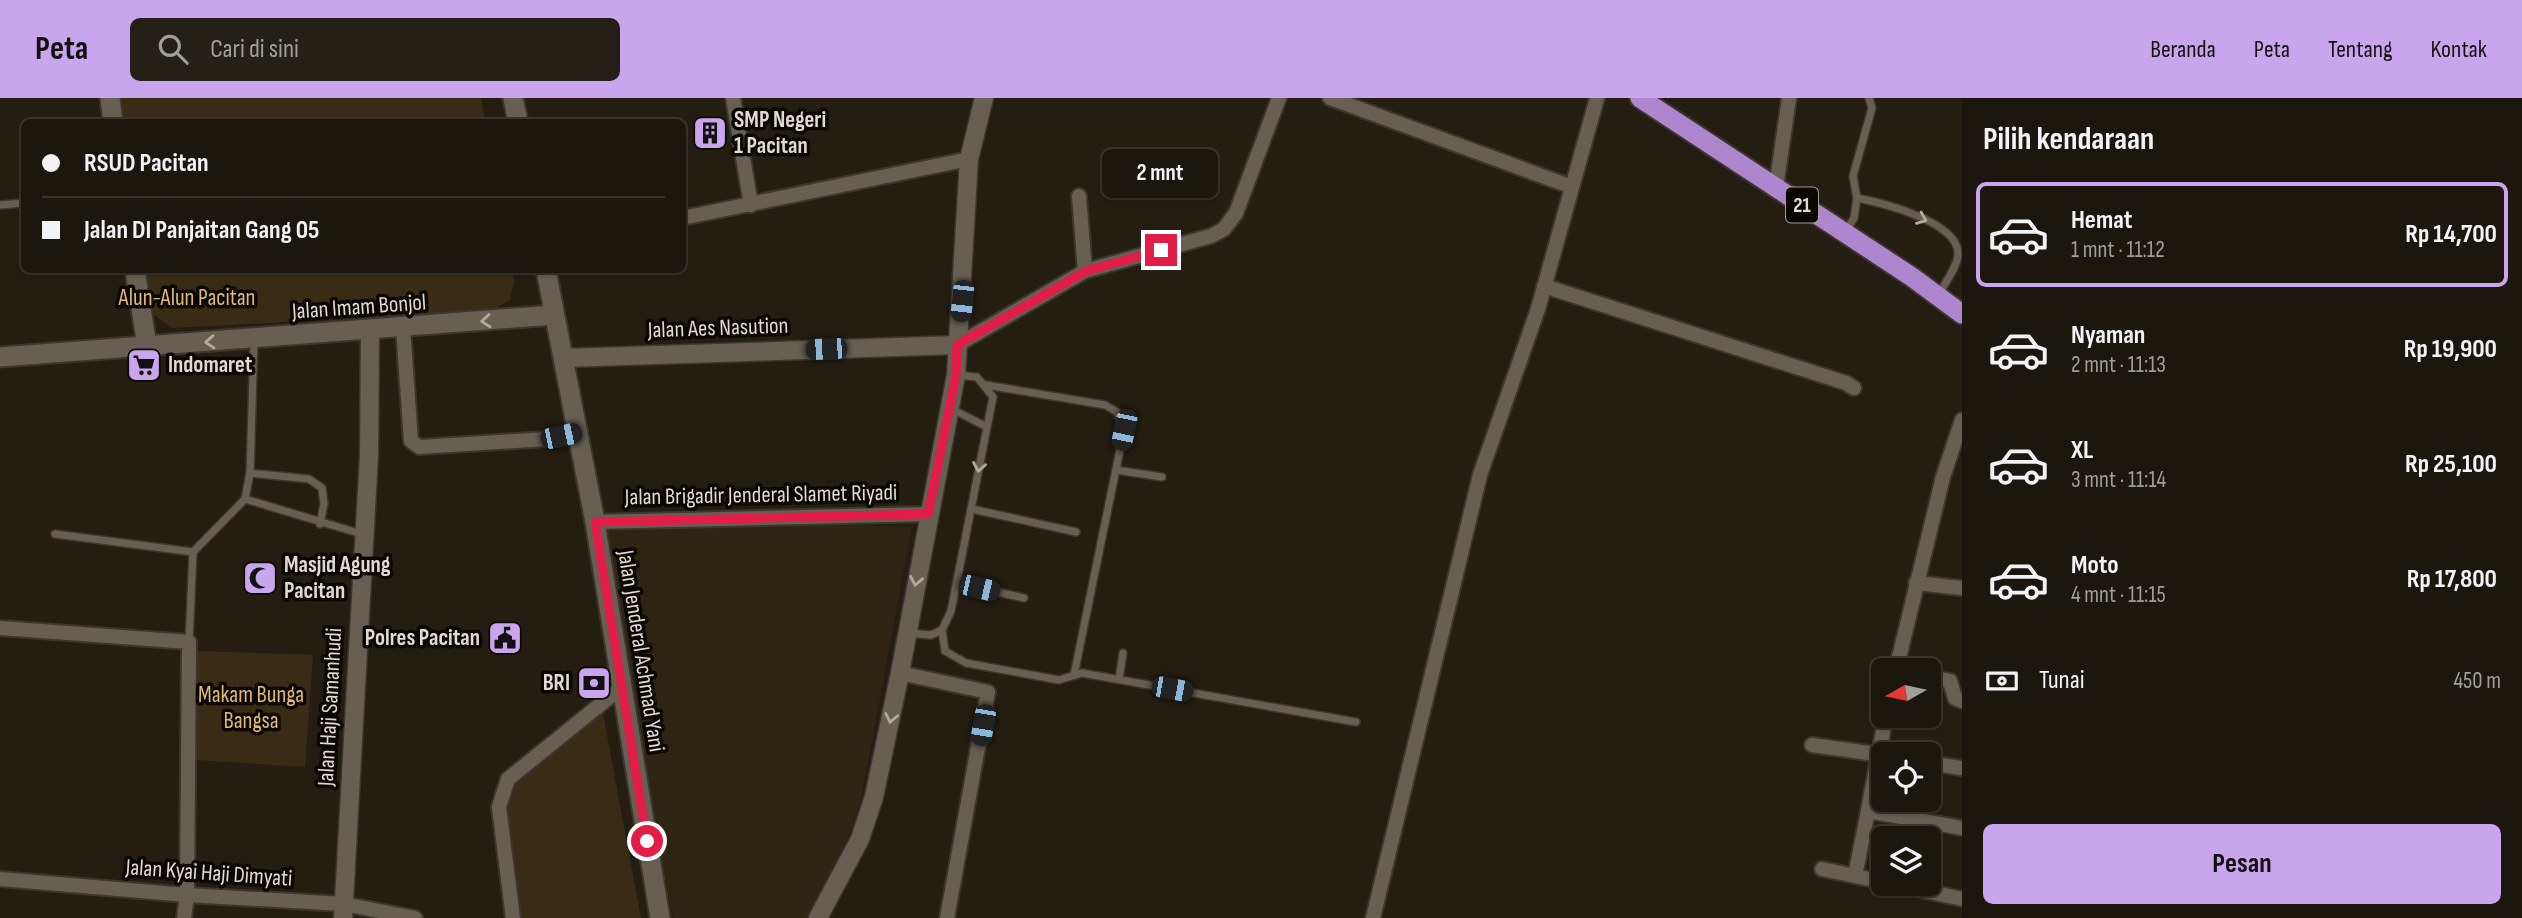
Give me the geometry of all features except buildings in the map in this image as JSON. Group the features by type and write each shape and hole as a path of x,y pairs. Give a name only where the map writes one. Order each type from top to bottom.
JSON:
{"highway":[{"name":"21","path":"1640,98 1962,314"}],"main road":[{"path":"110,98 113,119"},
{"path":"513,98 517,119"},
{"path":"135,273 146,346"},
{"name":"Jalan Jenderal Achmad Yani","path":"547,273 564,358 575,433 595,522 660,918"},
{"name":"Jalan Imam Bonjol","path":"0,357 554,315"}],"street":[{"path":"733,98 751,205"},
{"path":"818,918 860,839 874,797 900,673 956,375 969,159 984,98"},
{"path":"957,345 1086,271 1212,236 1224,229 1236,214 1279,98"},
{"path":"1330,98 1572,187"},
{"path":"1373,918 1480,475 1544,286 1597,98"},
{"path":"1776,188 1789,98"},
{"path":"686,217 969,159"},
{"path":"1079,196 1086,271"},
{"path":"1544,286 1846,383 1854,388"},
{"path":"403,328 411,441 419,447 546,439 575,433"},
{"name":"Jalan Haji Samanhudi","path":"344,911 365,535 370,331"},
{"name":"Jalan Aes Nasution","path":"564,358 957,345"},
{"path":"1899,658 1943,477 1962,420"},
{"name":"Jalan Brigadir Jenderal Slamet Riyadi","path":"595,522 928,514"},
{"path":"1916,583 1962,588"},
{"path":"0,628 189,642 187,895 184,918"},
{"path":"900,673 988,692 947,918"},
{"path":"1941,679 1950,681 1955,698 1962,701"},
{"path":"513,918 499,807 508,779 622,687"},
{"path":"1812,745 1871,754"},
{"path":"1941,765 1962,768"},
{"path":"1855,876 1871,797"},
{"path":"1868,811 1962,828"},
{"path":"1822,869 1871,879"},
{"name":"Jalan Kyai Haji Dimyati","path":"0,879 415,918"},
{"path":"1941,894 1962,899"}],"lane":[{"path":"1845,233 1854,218 1857,198 1853,176 1872,108 1869,98"},
{"path":"1857,198 1883,203 1937,225 1956,242 1959,256 1938,296"},
{"path":"0,205 21,204"},
{"path":"189,642 193,552 245,499 250,473 254,339"},
{"path":"956,375 977,377 993,397 951,611 942,630 945,651 965,663 1059,680 1082,673 1356,722"},
{"path":"986,385 1105,405 1117,412 1124,430 1074,675"},
{"path":"950,408 987,427"},
{"path":"1116,470 1162,477"},
{"path":"250,473 309,479 322,488 324,504 320,524"},
{"path":"245,499 320,524 365,535"},
{"path":"972,509 1076,532"},
{"path":"55,534 193,552"},
{"path":"957,583 1024,598"},
{"path":"907,633 931,635 942,630"},
{"path":"1119,679 1123,653"}],"shaded area":[{"path":"836,524 912,527 860,805 828,891 811,918 673,918 599,531"}],"green space":[{"path":"111,98 481,98 484,119 114,119"},
{"name":"Alun-Alun Pacitan","path":"136,273 513,273 514,281 510,300 491,311 172,328 142,306"},
{"name":"Makam Bunga Bangsa","path":"196,651 313,655 305,767 196,760"},
{"path":"603,714 641,918 519,918 506,799 515,782"}],"place":[{"name":"SMP Negeri 1 Pacitan","path":"710,133"},
{"name":"Indomaret","path":"144,365"},
{"name":"Masjid Agung Pacitan","path":"260,578"},
{"name":"Polres Pacitan","path":"505,638"},
{"name":"BRI","path":"594,683"}],"route":[{"path":"647,841 595,522 928,514 956,375 957,345 1086,271 1161,250"}]}
